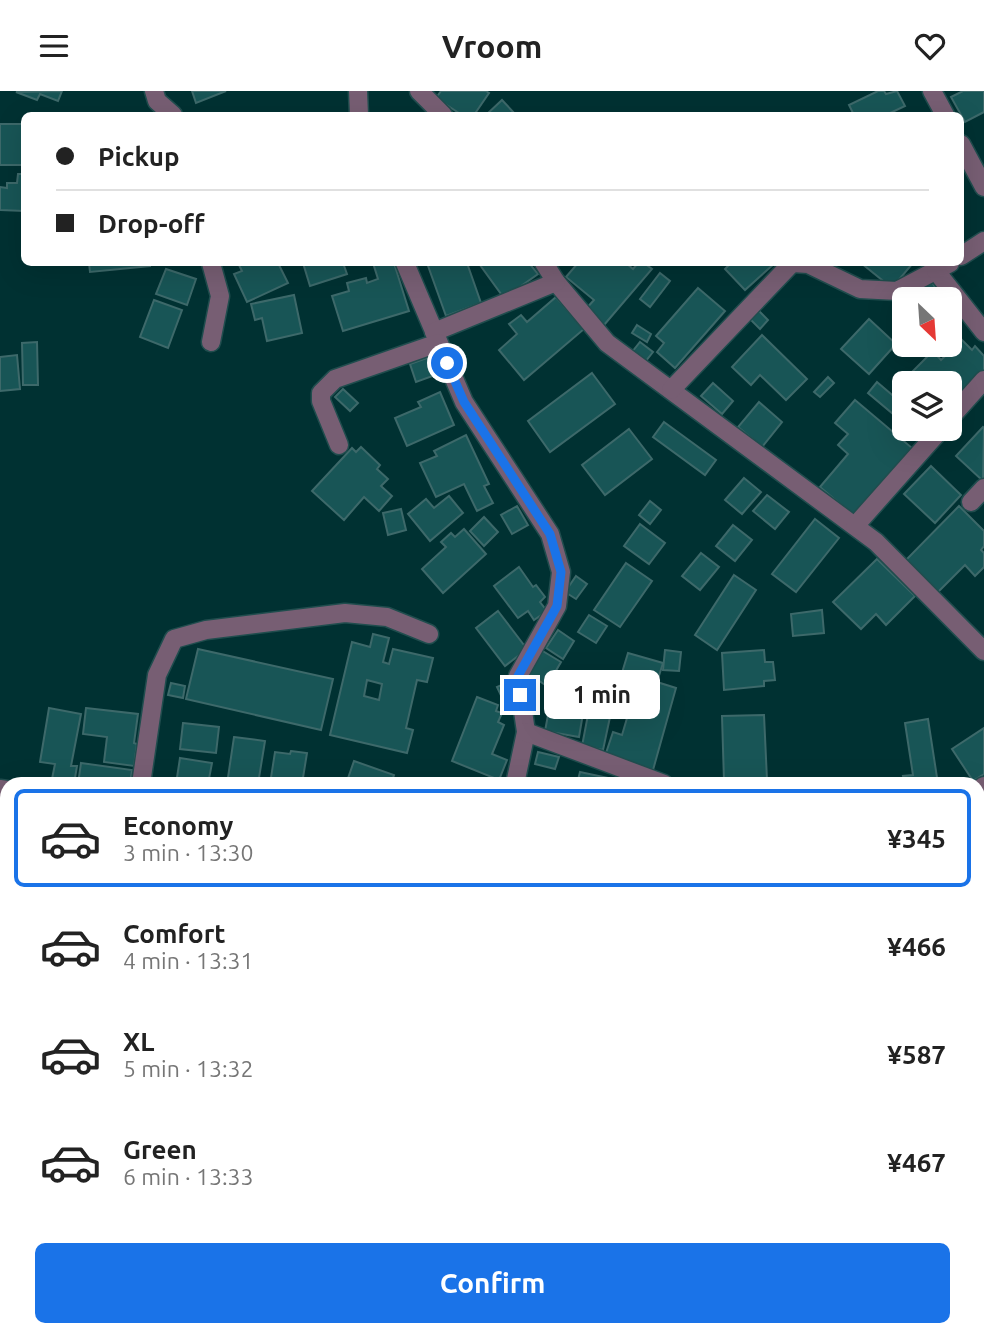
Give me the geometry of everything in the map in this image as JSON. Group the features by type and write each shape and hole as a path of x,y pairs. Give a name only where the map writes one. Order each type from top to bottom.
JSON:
{"street":[{"path":"153,91 157,101 170,112"},
{"path":"359,91 359,112"},
{"path":"419,91 440,112"},
{"path":"932,91 943,112"},
{"path":"964,150 984,187"},
{"path":"964,253 984,241"},
{"path":"211,342 220,296 212,266"},
{"path":"406,266 464,402 550,534 561,572 557,606 518,676 526,732 516,777"},
{"path":"546,266 607,343 876,541 984,651"},
{"path":"671,390 789,266"},
{"path":"812,266 860,289 897,291 943,267 984,332"},
{"path":"339,445 321,401 321,393 335,380 556,282"},
{"path":"962,405 984,380"},
{"path":"855,526 930,441"},
{"path":"971,502 984,488"},
{"path":"142,777 157,675 174,639 206,630 345,613 387,617 429,634"},
{"path":"526,732 645,777"}],"building":[{"path":"62,91 58,101 40,94 37,100 16,92"},
{"path":"192,91 226,91 196,103"},
{"path":"441,91 489,93 476,112 457,112 436,98"},
{"path":"878,91 884,91 886,94 897,91 905,106 892,112 852,112 849,105"},
{"path":"963,91 984,91 984,112 965,122 964,112 959,112 951,97"},
{"path":"502,100 513,112 489,112"},
{"path":"0,124 21,124 21,165 0,165"},
{"path":"18,174 21,174 21,211 0,210 0,187 7,188 7,183 17,183"},
{"path":"89,266 150,266 90,272"},
{"path":"240,266 280,266 288,283 247,302 234,274 242,271"},
{"path":"304,266 344,266 347,274 310,286"},
{"path":"374,266 395,266 409,311 343,331 332,296 349,291 347,283 366,278 367,283 378,279"},
{"path":"428,266 468,266 481,303 446,316"},
{"path":"481,266 531,266 538,274 504,298"},
{"path":"575,266 630,266 633,269 636,266 648,266 652,269 604,325 585,310 594,300 566,277"},
{"path":"728,266 772,266 745,290 725,269"},
{"path":"865,266 910,266 892,288"},
{"path":"166,269 196,279 187,305 156,294"},
{"path":"660,273 670,281 650,307 640,299"},
{"path":"698,288 725,311 675,368 657,352 664,343 656,336"},
{"path":"294,295 302,333 267,341 262,318 255,320 251,304"},
{"path":"556,297 584,329 524,380 499,350 517,334 509,324 521,315 527,322"},
{"path":"154,300 182,310 168,348 140,337"},
{"path":"757,309 768,320 760,329 749,318"},
{"path":"869,319 892,340 892,348 869,374 841,349"},
{"path":"637,325 651,334 647,342 632,333"},
{"path":"762,335 807,379 786,400 760,375 751,385 732,367"},
{"path":"962,340 972,350 975,346 984,356 984,370 962,391 962,371 913,371 927,357 938,357 941,360 944,357 962,357"},
{"path":"37,342 38,385 23,385 22,343"},
{"path":"640,342 653,352 645,362 632,352"},
{"path":"17,355 20,389 0,391 0,357"},
{"path":"435,355 441,373 416,382 410,364"},
{"path":"592,373 615,404 550,452 528,421"},
{"path":"828,377 834,383 820,397 814,392"},
{"path":"877,382 892,395 892,413 868,393"},
{"path":"713,383 733,401 722,414 701,396"},
{"path":"343,389 358,403 350,411 335,397"},
{"path":"440,392 454,425 407,446 395,418 421,407 418,402"},
{"path":"855,400 892,431 892,441 904,441 912,448 854,516 820,487 848,454 838,445 848,434 835,423"},
{"path":"759,402 782,422 762,447 738,427"},
{"path":"664,422 716,460 705,475 653,437"},
{"path":"984,428 983,481 956,456"},
{"path":"629,429 652,459 605,495 582,465"},
{"path":"466,435 489,484 484,486 493,503 477,511 464,484 436,497 420,463 437,456 434,451"},
{"path":"361,447 380,465 377,469 388,479 381,486 392,496 379,511 364,497 344,520 312,491 352,448 356,452"},
{"path":"931,466 961,495 935,523 904,494"},
{"path":"744,478 761,492 742,514 725,500"},
{"path":"767,495 789,512 775,529 753,511"},
{"path":"449,496 463,513 430,541 408,514 426,499 434,508"},
{"path":"650,501 661,510 650,524 639,515"},
{"path":"517,506 528,525 512,534 501,515"},
{"path":"959,506 984,531 984,546 981,550 984,553 984,567 975,576 965,565 938,592 906,560"},
{"path":"401,509 406,530 388,535 383,513"},
{"path":"484,517 498,532 484,546 470,531"},
{"path":"815,519 839,538 796,592 772,574"},
{"path":"640,524 665,543 649,564 624,546"},
{"path":"733,525 752,540 735,561 716,546"},
{"path":"464,529 486,554 443,593 422,569 446,547 441,542 451,533 455,537"},
{"path":"701,553 719,567 700,590 682,576"},
{"path":"877,559 915,596 886,625 876,614 861,629 833,602"},
{"path":"626,563 652,581 620,627 594,610"},
{"path":"519,567 533,587 536,585 545,597 540,602 547,611 534,620 528,611 518,618 494,586"},
{"path":"734,575 756,590 717,650 695,635"},
{"path":"576,576 587,584 576,599 565,592"},
{"path":"822,610 824,633 793,636 791,614"},
{"path":"498,611 527,649 505,666 476,628"},
{"path":"589,615 607,626 596,643 578,632"},
{"path":"558,630 574,641 563,659 546,648"},
{"path":"373,634 389,638 383,662 389,664 393,649 433,658 427,682 417,680 406,728 413,730 407,753 330,735 352,642 370,647","holes":["367,680 382,684 379,700 364,696"]},
{"path":"198,649 333,679 321,730 186,699"},
{"path":"541,650 561,662 547,686 527,673"},
{"path":"665,650 681,652 679,671 663,670"},
{"path":"764,650 765,662 773,662 775,680 764,681 764,686 724,690 722,653"},
{"path":"628,653 663,663 657,682 676,688 653,770 605,756 613,732 622,735 638,681 621,676"},
{"path":"555,678 588,684 579,737 545,731"},
{"path":"511,681 513,704 506,706 497,687"},
{"path":"171,683 185,686 183,698 168,695"},
{"path":"477,697 498,705 496,711 502,713 498,722 504,725 492,754 507,760 500,777 492,777 452,761"},
{"path":"591,699 613,703 603,750 582,746"},
{"path":"49,708 81,714 71,766 77,766 75,777 52,777 55,764 40,762"},
{"path":"86,708 138,714 134,766 104,762 107,737 83,734"},
{"path":"764,715 767,777 724,777 722,716"},
{"path":"928,719 937,777 903,777 913,775 905,723"},
{"path":"183,723 219,727 216,753 180,749"},
{"path":"984,728 984,774 970,777 952,749"},
{"path":"234,737 265,741 259,777 228,777"},
{"path":"291,751 307,753 303,777 271,777 275,752 290,754"},
{"path":"538,752 559,757 555,769 535,764"},
{"path":"180,758 212,763 209,777 177,777"},
{"path":"354,761 394,775 393,777 348,777"},
{"path":"81,763 132,770 131,777 79,777"},
{"path":"580,772 604,777 579,777"}],"route":[{"path":"447,363 464,402 550,534 561,572 557,606 518,676 520,695"}]}
